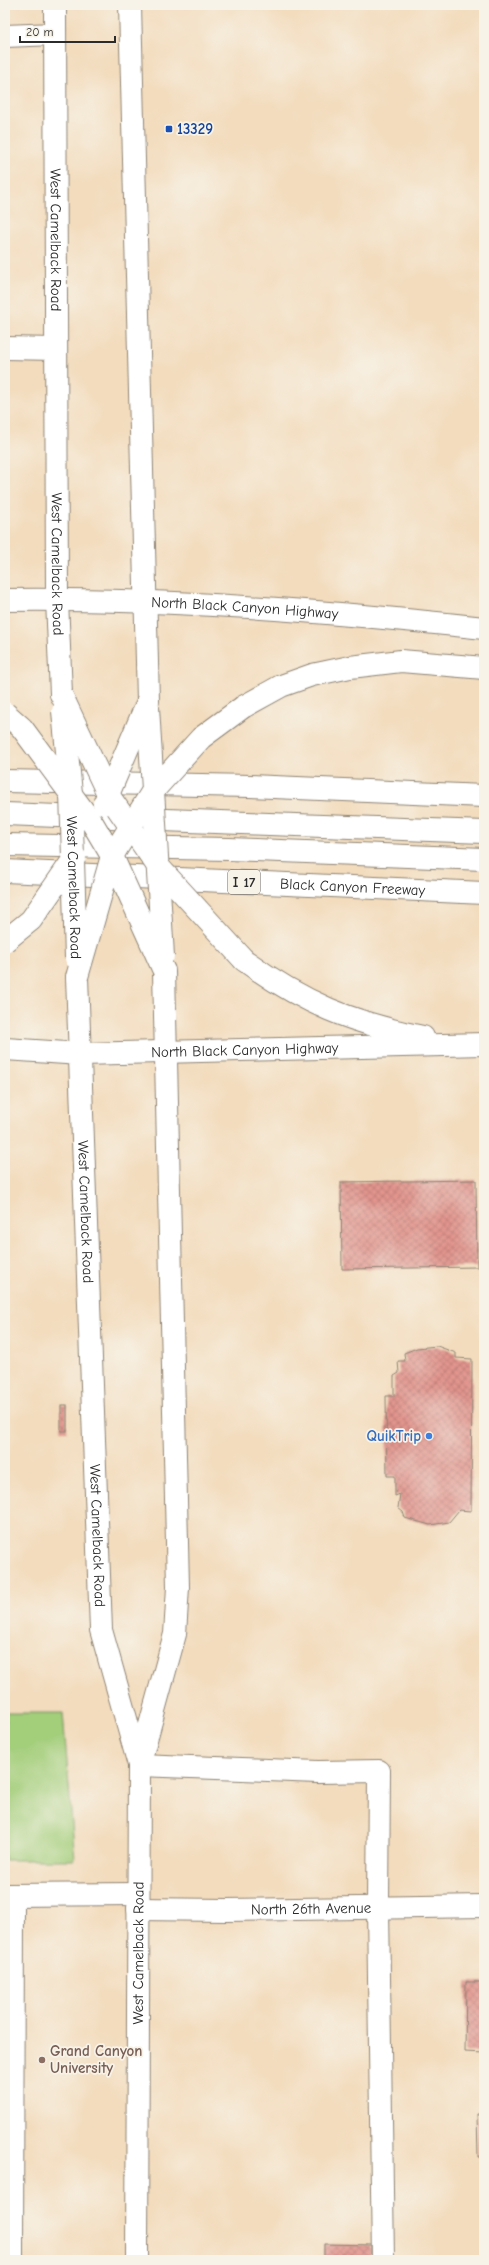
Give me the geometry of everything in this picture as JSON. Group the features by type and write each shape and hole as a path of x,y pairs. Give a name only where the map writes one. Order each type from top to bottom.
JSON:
{"main road":[{"name":"West Camelback Road","path":"55,5 57,600 61,694 71,793 101,1630 139,1765"},
{"name":"West Camelback Road","path":"130,5 144,601 152,792 164,971 178,1587 175,1634 139,1765 137,2260"},
{"path":"5,36 55,34"},
{"path":"5,348 56,349"},
{"name":"North Black Canyon Highway","path":"5,600 144,601 322,611 484,628"},
{"path":"77,977 112,856 152,792 201,738 243,707 281,686 306,677 350,667 401,661 484,668"},
{"path":"61,694 108,796 157,865 244,960 276,983 307,1001 353,1020 457,1045"},
{"path":"5,941 31,920 73,861 108,796 148,701"},
{"path":"5,713 22,728 93,824 112,856 164,971"},
{"path":"5,780 250,786 484,796"},
{"path":"5,814 484,832"},
{"path":"5,845 229,849 484,859"},
{"name":"Black Canyon Freeway","path":"5,871 484,893"},
{"name":"North Black Canyon Highway","path":"5,1049 81,1054 484,1044"},
{"path":"139,1765 318,1772 379,1771 378,1907 383,2260"},
{"path":"9,1895 12,2260"},
{"name":"North 26th Avenue","path":"9,1895 138,1901 378,1907 484,1906"}],"green space":[{"path":"5,1713 63,1713 75,1860 5,1860"}],"building":[{"path":"476,1180 477,1267 342,1269 341,1182"},
{"name":"QuikTrip","path":"437,1346 456,1353 456,1358 472,1359 471,1511 459,1510 449,1522 430,1525 405,1518 403,1512 398,1508 400,1494 395,1496 395,1476 387,1476 386,1396 394,1396 394,1376 399,1373 398,1361 405,1361 404,1353 417,1348"},
{"path":"61,1405 67,1405 67,1431 61,1431"},
{"path":"466,1982 484,1982 484,2053 465,2052"},
{"path":"477,2114 484,2114 484,2157 478,2157"},
{"path":"324,2244 371,2245 371,2260 324,2260"}],"place":[{"name":"13329","path":"169,129"},
{"name":"QuikTrip","path":"429,1436"},
{"name":"Grand Canyon University","path":"42,2060"}]}
